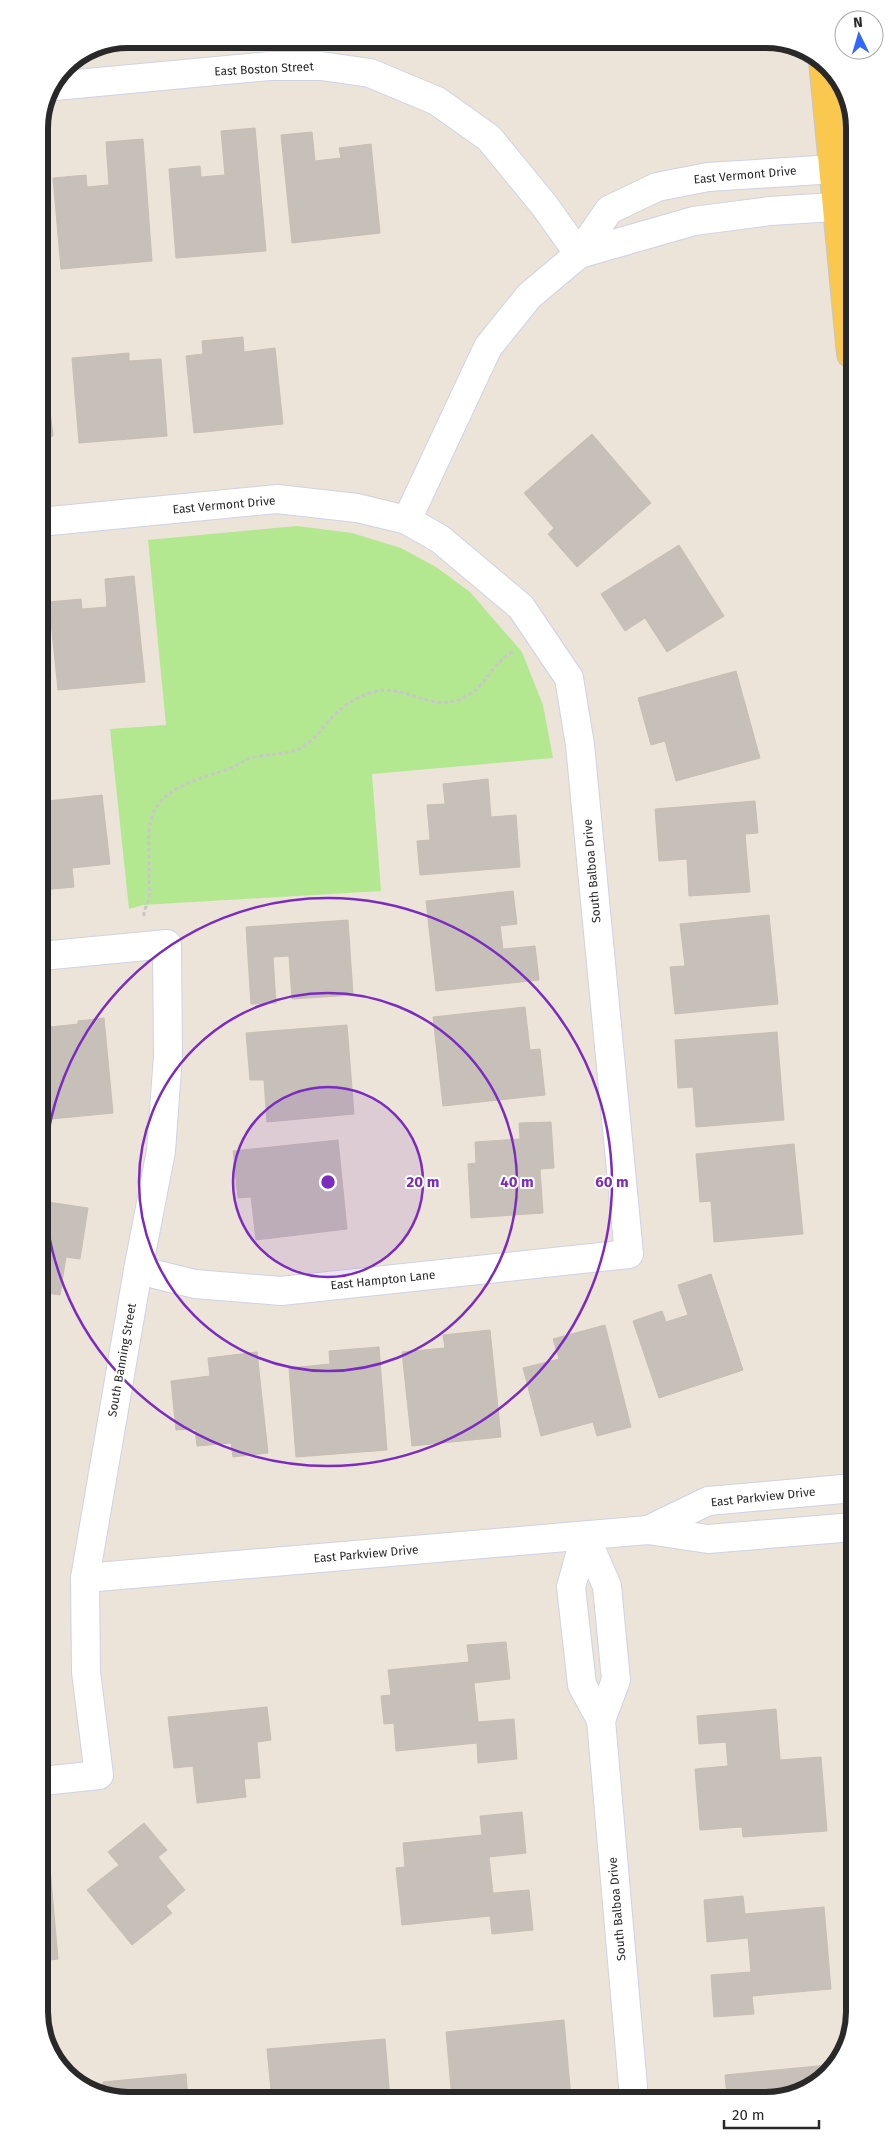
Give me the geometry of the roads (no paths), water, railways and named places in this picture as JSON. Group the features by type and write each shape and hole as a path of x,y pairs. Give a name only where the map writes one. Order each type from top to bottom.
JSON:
{"main road":[{"path":"826,75 842,168 846,248"}],"street":[{"name":"East Boston Street","path":"60,86 270,66 321,66 370,73 437,101 489,138 544,205 579,254"},
{"name":"East Vermont Drive","path":"407,520 488,347 529,296 579,254 608,210 656,187 708,177 842,168"},
{"name":"East Vermont Drive","path":"579,254 694,221 770,211 844,206"},
{"name":"East Vermont Drive","path":"48,521 277,500 357,508 407,520 440,540"},
{"name":"South Balboa Drive","path":"440,540 521,607 568,678 580,745 629,1254"},
{"name":"South Banning Street","path":"48,955 167,944 168,1056 161,1151 138,1270 85,1578 86,1672 99,1775 48,1780"},
{"name":"East Hampton Lane","path":"138,1270 194,1284 280,1291 629,1254"},
{"name":"East Parkview Drive","path":"648,1530 708,1501 846,1489"},
{"name":"East Parkview Drive","path":"85,1578 648,1530 708,1539 846,1528"},
{"name":"South Balboa Drive","path":"585,1536 607,1586 616,1680 601,1720"},
{"name":"South Balboa Drive","path":"585,1536 571,1587 582,1685 601,1720 633,2092"}]}
